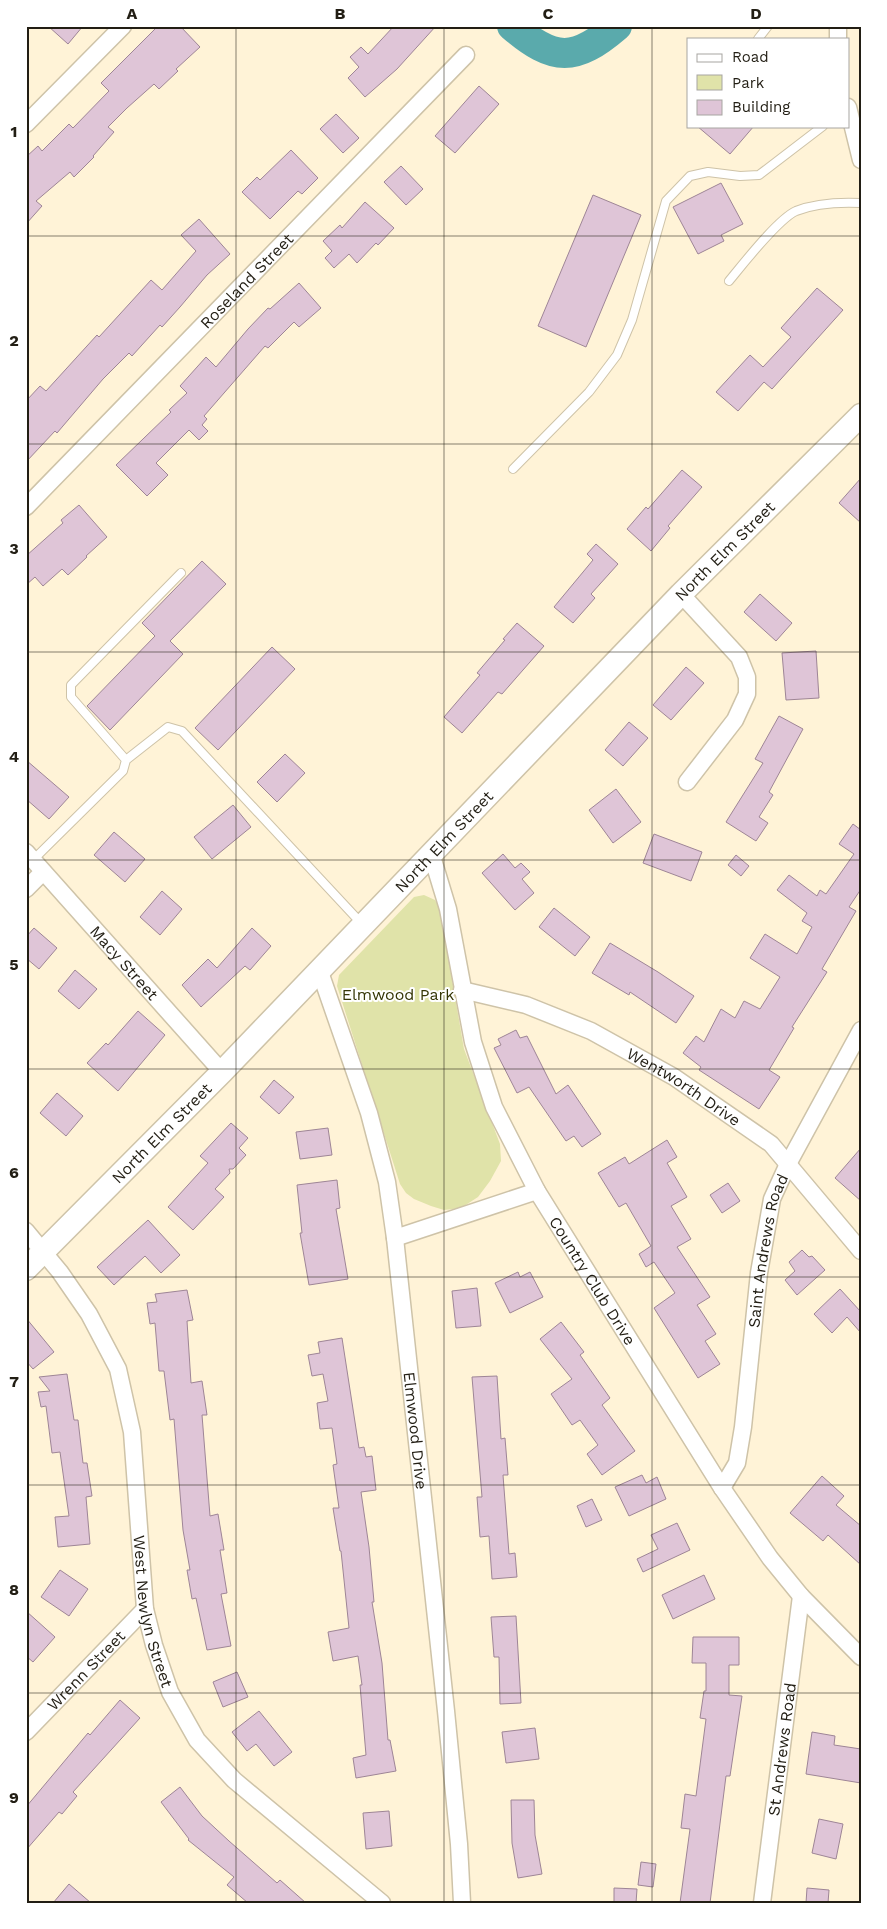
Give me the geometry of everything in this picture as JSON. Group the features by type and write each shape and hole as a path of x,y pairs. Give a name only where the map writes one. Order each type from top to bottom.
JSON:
{"main road":[{"name":"North Elm Street","path":"26,1269 222,1072 362,924 681,594 861,415"}],"street":[{"path":"26,124 122,26"},
{"name":"Roseland Street","path":"26,507 466,55"},
{"path":"850,118 861,160"},
{"path":"681,594 739,656 747,677 747,694 735,720 687,782"},
{"name":"Country Club Drive","path":"431,853 448,909 473,1042 494,1107 537,1191 722,1488 770,1558 801,1596 861,1657"},
{"path":"26,889 34,861"},
{"name":"Macy Street","path":"34,861 222,1072"},
{"name":"Elmwood Drive","path":"319,969 369,1112 387,1182 395,1238 446,1711 459,1844 462,1903"},
{"name":"Wentworth Drive","path":"462,990 526,1005 591,1031 674,1077 771,1144 861,1250"},
{"name":"Saint Andrews Road","path":"722,1488 737,1463 743,1427 759,1273 772,1199 788,1164 861,1030"},
{"path":"395,1238 537,1191"},
{"name":"West Newlyn Street","path":"26,1231 44,1251 89,1314 118,1369 132,1432 145,1609 154,1645 170,1692 197,1740 234,1780 382,1903"},
{"name":"St Andrews Road","path":"762,1903 801,1596"},
{"name":"Wrenn Street","path":"26,1732 145,1609"}],"lane":[{"path":"759,38 768,26"},
{"path":"513,469 589,392 617,355 632,320 666,201 690,176 708,172 740,176 759,175 820,128"},
{"path":"729,280 783,219 795,212 812,206 861,203"},
{"path":"126,760 71,697 72,685 181,573"},
{"path":"34,861 122,771 126,760 168,727 182,731 362,924"}],"green space":[{"name":"Elmwood Park","path":"424,895 435,900 440,909 464,1049 500,1144 501,1161 478,1197 461,1208 444,1210 414,1199 406,1193 400,1184 337,986 339,975 414,897"}],"building":[{"path":"48,26 83,26 68,44"},
{"path":"158,26 180,26 200,47 176,69 178,71 159,89 154,84 108,127 114,132 94,157 74,177 70,172 36,201 42,206 26,224 26,157 38,146 42,151 69,124 73,128 109,91 101,83"},
{"path":"394,26 436,26 397,69 365,97 348,78 359,67 350,57 361,47 368,54"},
{"path":"479,86 499,104 455,153 435,136"},
{"path":"336,114 359,138 343,153 320,129"},
{"path":"699,128 752,128 730,154"},
{"path":"291,150 318,178 302,194 298,191 270,219 242,192 257,177 260,180"},
{"path":"401,166 423,189 406,205 384,182"},
{"path":"721,183 743,224 721,235 724,241 698,254 673,207"},
{"path":"593,195 641,215 586,347 538,326"},
{"path":"365,202 394,228 357,263 349,254 334,268 325,258 332,251 323,241 340,225 342,228"},
{"path":"199,219 230,254 207,275 162,327 160,325 132,356 129,353 103,379 57,433 55,431 26,462 26,401 40,386 46,391 151,280 162,290 196,251 181,235"},
{"path":"299,283 321,308 299,327 294,322 268,348 265,346 204,416 207,419 202,425 208,431 199,440 189,430 156,463 168,475 147,496 116,465 171,412 169,410 187,393 180,386 206,357 216,367 268,308 270,309"},
{"path":"817,288 843,310 772,389 764,382 738,411 716,392 750,355 763,367 791,337 781,328"},
{"path":"682,470 702,487 668,526 670,528 651,551 627,529 646,507 648,509"},
{"path":"861,478 861,523 839,503"},
{"path":"79,505 107,537 68,575 62,569 43,586 35,577 26,585 26,556 63,523 61,520"},
{"path":"596,544 618,564 591,594 595,598 573,623 554,607 593,560 587,554"},
{"path":"202,561 226,584 170,641 183,654 110,730 87,706 155,636 142,623"},
{"path":"760,594 792,623 776,641 744,612"},
{"path":"517,623 544,646 502,694 498,692 462,733 444,717 480,675 477,673"},
{"path":"272,647 295,669 218,750 195,728"},
{"path":"816,651 819,698 786,700 782,653"},
{"path":"686,667 704,683 671,720 653,705"},
{"path":"779,716 803,729 769,792 773,795 759,817 768,823 756,841 726,822 763,763 755,759"},
{"path":"629,722 648,738 623,766 605,750"},
{"path":"285,754 305,773 277,802 257,782"},
{"path":"26,760 69,797 49,819 26,799"},
{"path":"616,789 641,822 613,843 589,810"},
{"path":"233,805 251,827 212,859 194,837"},
{"path":"853,824 861,830 861,889 849,907 856,911 822,969 827,972 792,1027 794,1028 769,1070 780,1077 759,1109 699,1070 701,1067 683,1053 696,1036 704,1042 721,1009 735,1018 744,1001 760,1009 780,977 750,958 765,934 797,954 812,927 802,921 807,913 777,890 789,875 817,896 820,890 826,894 854,854 839,844"},
{"path":"114,832 145,859 125,882 94,855"},
{"path":"654,834 702,852 691,881 643,863"},
{"path":"503,854 515,868 521,863 530,872 522,879 534,893 515,910 482,873"},
{"path":"736,855 749,866 741,876 728,865"},
{"path":"162,891 182,909 160,935 140,917"},
{"path":"554,908 590,937 575,956 539,927"},
{"path":"34,928 57,948 39,969 26,958 26,937"},
{"path":"252,928 271,946 250,970 245,966 201,1007 182,985 208,959 217,968"},
{"path":"610,943 694,996 676,1023 630,992 629,995 592,973"},
{"path":"75,970 97,989 79,1009 58,991"},
{"path":"138,1011 165,1035 118,1091 87,1063 106,1043 108,1045"},
{"path":"516,1030 520,1038 527,1036 556,1094 568,1085 601,1134 582,1147 574,1136 566,1141 529,1087 517,1093 494,1048 501,1045 498,1039"},
{"path":"274,1080 294,1097 279,1114 260,1097"},
{"path":"57,1093 83,1116 66,1136 40,1113"},
{"path":"231,1123 248,1138 239,1148 246,1155 233,1169 229,1169 230,1173 215,1189 224,1197 193,1230 168,1207 208,1163 200,1156"},
{"path":"328,1128 332,1155 300,1159 296,1132"},
{"path":"667,1140 677,1157 667,1163 687,1197 671,1206 691,1239 677,1247 710,1297 697,1305 716,1334 705,1341 720,1364 698,1378 654,1308 675,1293 654,1262 646,1267 639,1254 651,1246 626,1203 619,1207 598,1173 625,1157 629,1164"},
{"path":"861,1148 861,1201 835,1178"},
{"path":"337,1180 340,1208 336,1209 348,1279 309,1285 300,1233 302,1233 297,1185"},
{"path":"728,1183 740,1201 722,1213 710,1195"},
{"path":"148,1220 180,1255 161,1273 145,1256 114,1285 97,1267"},
{"path":"802,1250 809,1257 812,1256 825,1270 797,1295 785,1280 795,1271 789,1262"},
{"path":"518,1272 520,1277 530,1272 543,1297 510,1313 495,1283"},
{"path":"477,1288 481,1326 456,1328 452,1291"},
{"path":"840,1289 861,1312 861,1333 847,1317 832,1333 814,1314"},
{"path":"187,1290 193,1320 187,1321 191,1383 202,1381 207,1415 202,1415 210,1516 218,1514 224,1550 220,1550 227,1593 221,1594 231,1646 207,1650 196,1598 192,1599 187,1570 190,1570 183,1530 174,1419 170,1420 164,1371 159,1371 155,1323 150,1324 147,1303 157,1302 155,1294"},
{"path":"26,1318 54,1352 33,1369 26,1361"},
{"path":"561,1322 584,1352 580,1355 610,1398 602,1405 635,1451 602,1475 587,1454 598,1445 580,1420 572,1425 551,1394 572,1379 540,1339"},
{"path":"342,1338 359,1448 364,1447 366,1457 372,1456 376,1490 361,1492 369,1547 374,1602 372,1602 382,1663 388,1740 390,1740 396,1771 356,1778 353,1758 366,1755 360,1685 362,1685 358,1656 333,1661 328,1632 349,1628 341,1551 333,1508 339,1508 333,1465 337,1464 332,1428 320,1429 317,1403 328,1401 323,1374 312,1376 308,1355 320,1353 318,1342"},
{"path":"67,1374 74,1420 78,1420 83,1463 87,1463 92,1496 86,1497 90,1544 58,1547 55,1517 69,1516 60,1452 52,1453 46,1406 41,1407 38,1392 50,1391 39,1377"},
{"path":"497,1376 501,1439 505,1438 508,1475 503,1475 509,1554 515,1553 517,1577 492,1579 489,1536 480,1537 477,1497 482,1497 472,1377"},
{"path":"642,1475 646,1483 657,1477 666,1499 629,1516 615,1487"},
{"path":"822,1476 844,1496 836,1505 861,1526 861,1565 828,1535 823,1541 790,1513"},
{"path":"592,1499 602,1520 586,1527 577,1506"},
{"path":"677,1523 690,1550 643,1572 637,1559 658,1549 651,1535"},
{"path":"60,1570 88,1589 69,1616 41,1597"},
{"path":"704,1575 715,1599 673,1619 662,1595"},
{"path":"26,1611 55,1637 33,1662 26,1656"},
{"path":"516,1616 521,1703 500,1704 499,1657 494,1657 491,1617"},
{"path":"693,1637 739,1637 739,1665 729,1665 729,1695 742,1696 730,1776 726,1776 710,1903 680,1903 690,1829 681,1828 685,1794 696,1796 706,1719 700,1718 704,1691 706,1691 706,1663 692,1663"},
{"path":"237,1672 248,1697 223,1707 213,1682"},
{"path":"120,1700 140,1718 73,1792 77,1796 62,1814 59,1812 26,1850 26,1807 88,1733 90,1735"},
{"path":"259,1711 292,1752 274,1766 256,1744 247,1751 232,1732"},
{"path":"535,1728 539,1759 506,1763 502,1732"},
{"path":"812,1732 835,1736 834,1745 861,1749 861,1783 806,1774"},
{"path":"180,1787 202,1816 229,1841 277,1883 280,1880 306,1903 248,1903 227,1885 234,1877 188,1840 161,1802"},
{"path":"511,1800 534,1800 535,1835 542,1874 518,1878 512,1843"},
{"path":"389,1811 392,1846 366,1849 363,1813"},
{"path":"819,1819 843,1824 836,1859 812,1853"},
{"path":"641,1862 656,1864 653,1887 638,1885"},
{"path":"69,1884 91,1903 53,1903"},
{"path":"614,1888 637,1889 636,1903 614,1903"},
{"path":"807,1888 829,1890 828,1903 806,1903"}],"waterway":[{"path":"512,26 540,46 564,53 589,46 617,26"}]}
